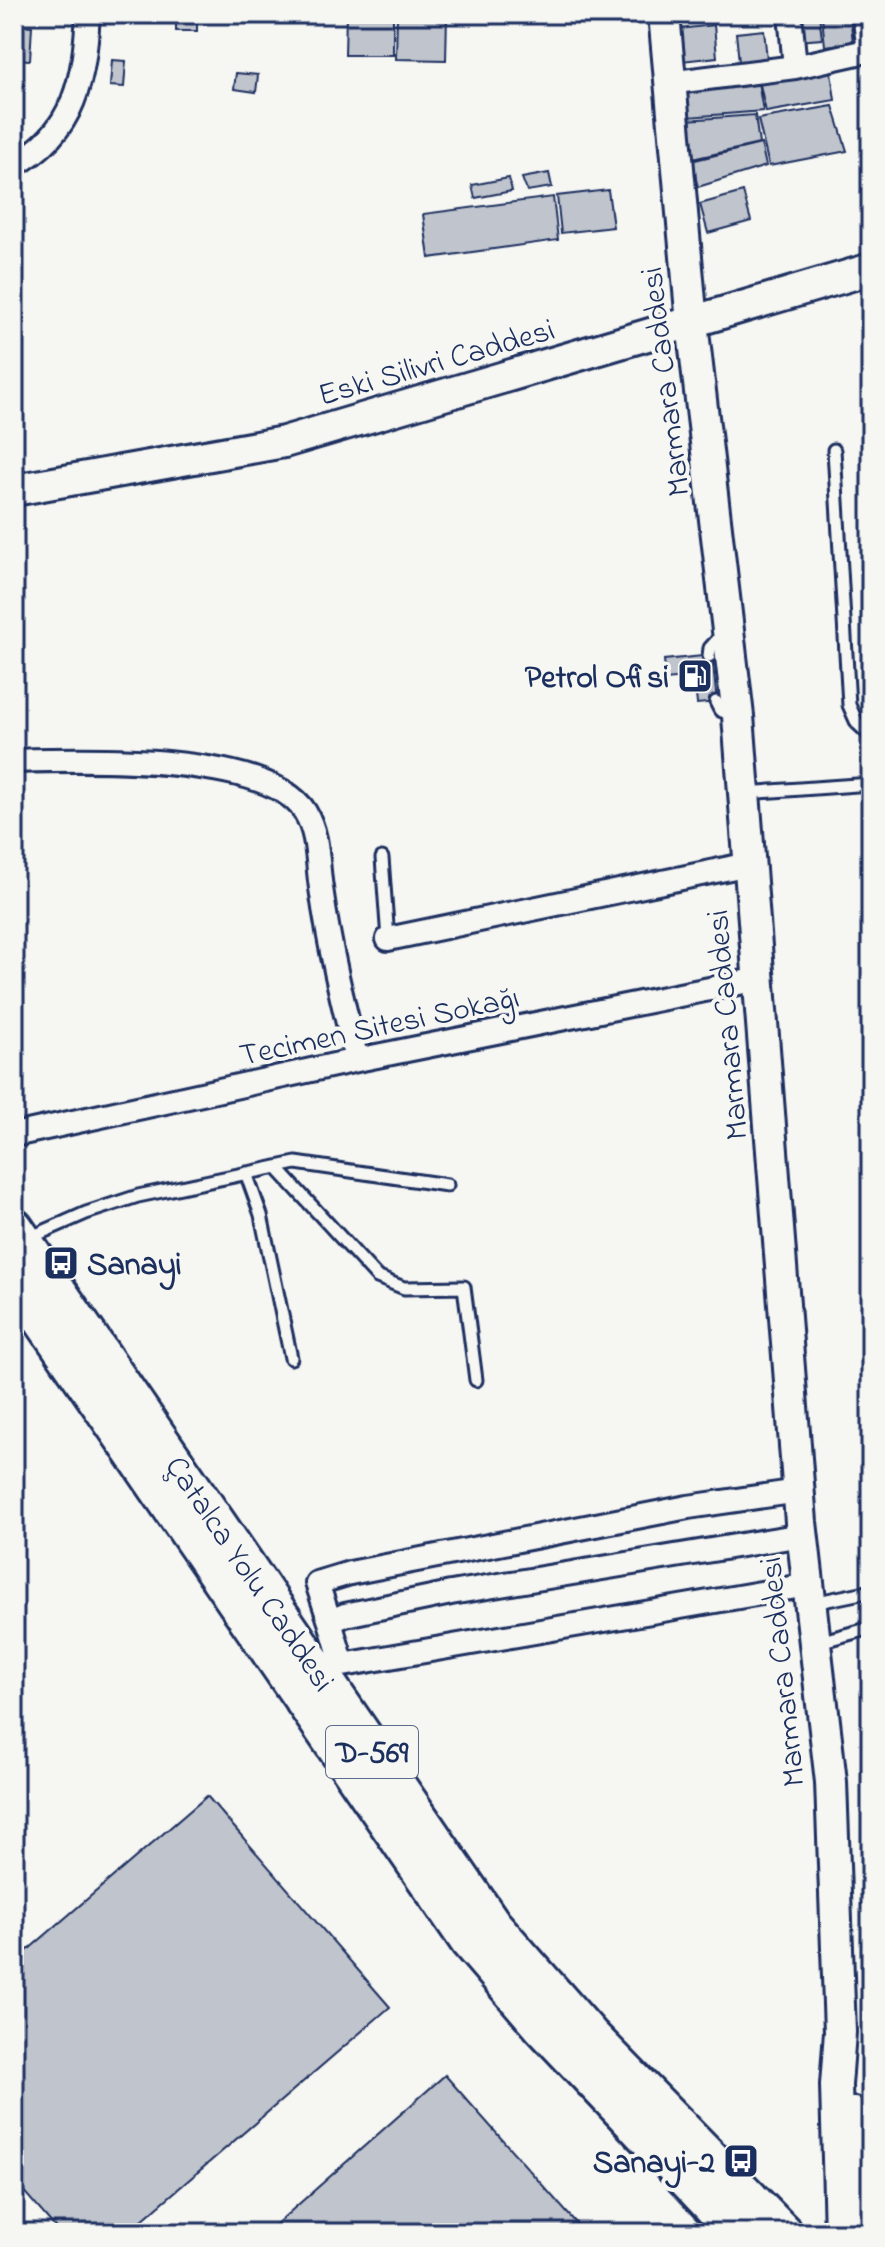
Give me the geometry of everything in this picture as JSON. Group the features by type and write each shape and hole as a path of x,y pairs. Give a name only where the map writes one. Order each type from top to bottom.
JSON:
{"highway":[{"name":"Çatalca Yolu Caddesi","path":"19,1234 493,1925 579,2024 784,2233"},
{"name":"Çatalca Yolu Caddesi","path":"14,1279 469,1942 543,2028 737,2233"}],"main road":[{"name":"Marmara Caddesi","path":"664,14 692,323 729,628 727,709 744,793 802,1535 831,1782 840,2032"},
{"name":"Eski Silivri Caddesi","path":"14,490 284,442 871,269"},
{"path":"840,2032 836,2085 840,2233"},
{"path":"840,2032 852,2093 869,2233"}],"street":[{"path":"14,165 35,154 52,136 77,95 84,69 88,14"},
{"path":"790,14 795,67"},
{"path":"668,83 795,67 870,50 864,14"},
{"path":"14,761 114,758 213,770 274,784 304,811 318,847 321,888 357,1060"},
{"path":"388,939 749,864"},
{"name":"Tecimen Sitesi Sokağı","path":"14,1135 357,1060 759,979"},
{"path":"799,1491 673,1510 350,1573 317,1583 343,1665 809,1594"},
{"path":"330,1622 345,1615 451,1593 802,1535"}],"lane":[{"path":"834,450 849,705 857,723 871,736"},
{"path":"709,656 710,648 729,628"},
{"path":"744,793 871,784"},
{"path":"382,858 388,939"},
{"path":"19,1234 138,1196 296,1163 447,1185"},
{"path":"276,1167 377,1277 404,1288 464,1287 476,1380"},
{"path":"246,1173 261,1215 291,1358"},
{"path":"809,1594 871,1591"},
{"path":"815,1643 871,1628"}],"building":[{"path":"176,14 197,14 197,31 176,31"},
{"path":"346,14 393,14 393,55 345,55"},
{"path":"397,14 447,14 446,60 396,59"},
{"path":"705,14 733,14 734,16 706,19"},
{"path":"795,14 819,14 822,39 797,41"},
{"path":"850,14 853,43 825,46 822,17"},
{"path":"14,15 21,16 20,25 32,26 30,60 14,59"},
{"path":"714,25 717,57 682,61 679,29"},
{"path":"764,30 767,59 739,62 736,33"},
{"path":"112,60 126,61 124,87 110,86"},
{"path":"831,72 835,100 766,112 759,80"},
{"path":"236,73 258,75 256,92 234,89"},
{"path":"758,82 763,111 688,117 684,94"},
{"path":"833,106 847,151 769,166 758,119"},
{"path":"755,115 759,144 692,159 686,120"},
{"path":"761,144 766,166 698,187 691,161"},
{"path":"549,173 552,187 527,191 522,178"},
{"path":"509,178 512,191 475,198 472,185"},
{"path":"608,190 613,227 561,233 557,196"},
{"path":"743,192 751,221 708,233 700,204"},
{"path":"553,197 558,240 429,258 423,214"},
{"path":"712,655 717,702 697,704 694,677 666,680 664,660"},
{"path":"207,1796 390,2007 127,2233 60,2233 14,2180 14,1962"},
{"path":"445,2075 585,2233 266,2233"}],"place":[{"name":"Petrol Ofisi","path":"695,676"},
{"name":"Sanayi","path":"61,1263"},
{"name":"Sanayi-2","path":"741,2161"}]}
